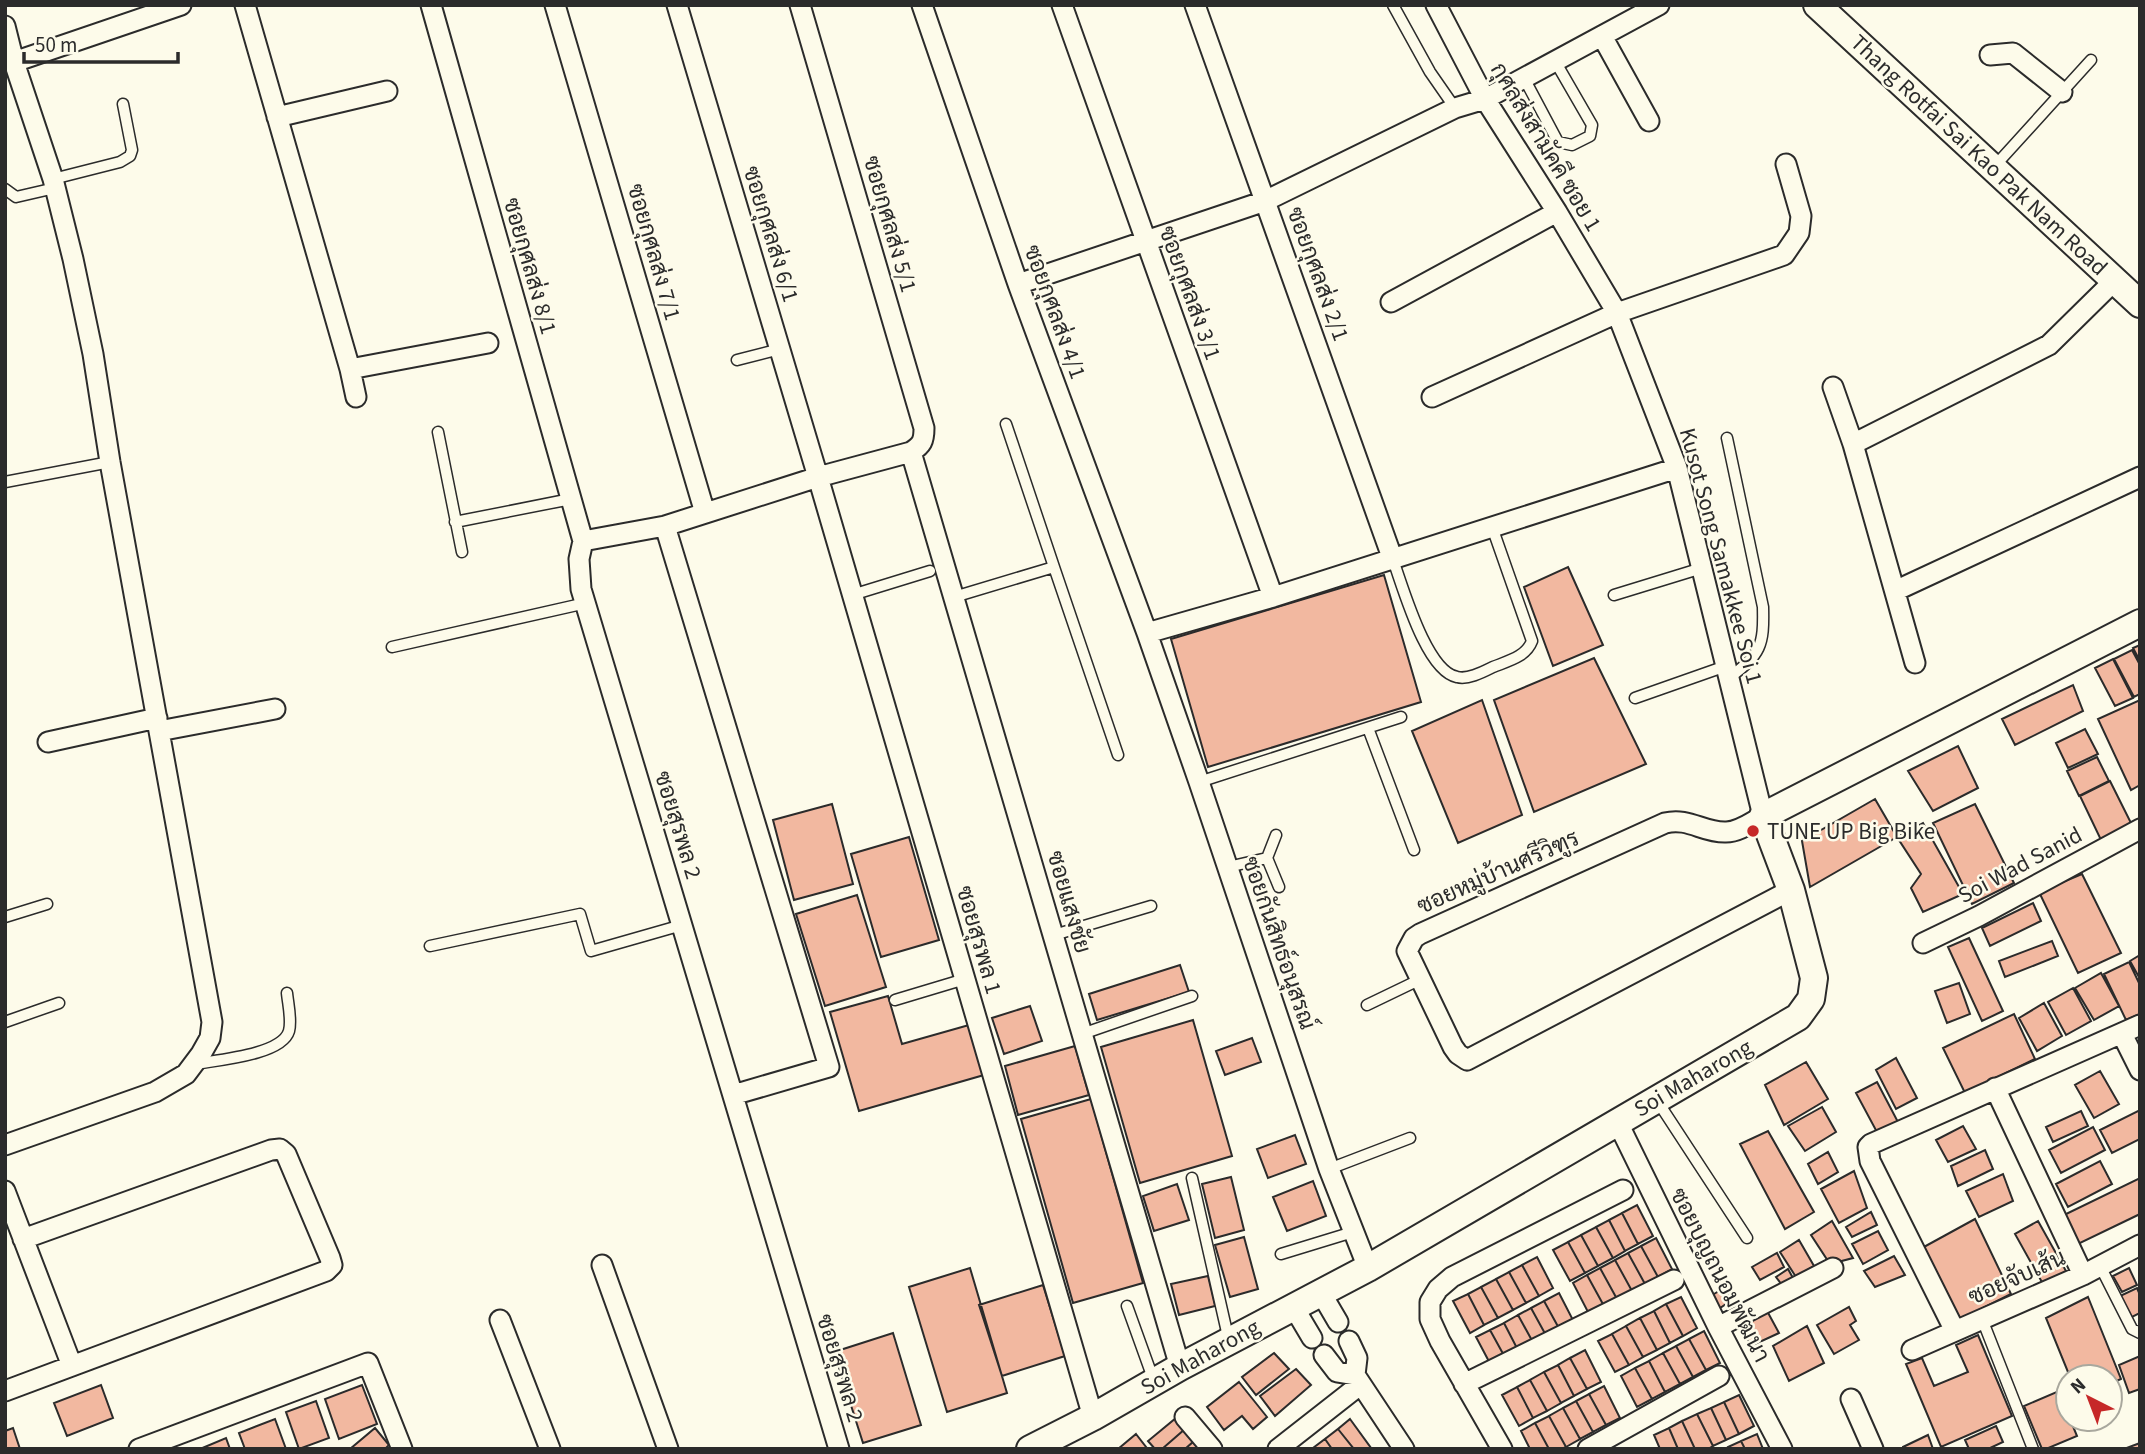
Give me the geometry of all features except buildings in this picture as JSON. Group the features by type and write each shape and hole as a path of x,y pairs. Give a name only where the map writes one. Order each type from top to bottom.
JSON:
{"street":[{"path":"14,62 181,5"},
{"path":"245,5 356,397"},
{"name":"ซอยกุศลส่ง 8/1","path":"431,5 583,541"},
{"name":"ซอยกุศลส่ง 7/1","path":"555,5 705,513"},
{"name":"ซอยกุศลส่ง 6/1","path":"677,5 818,477"},
{"name":"ซอยกุศลส่ง 5/1","path":"800,5 924,428 924,439 920,446 911,452"},
{"name":"ซอยกุศลส่ง 4/1","path":"922,5 1018,284 1147,633"},
{"name":"ซอยกุศลส่ง 3/1","path":"1062,5 1273,597"},
{"name":"ซอยกุศลส่ง 2/1","path":"1195,5 1393,560"},
{"name":"กุศลส่งสามัคคี ซอย 1","path":"1436,5 1485,99 1617,313"},
{"path":"1018,284 1265,201 1455,108 1485,99 1659,5"},
{"name":"Thang Rotfai Sai Kao Pak Nam Road","path":"1817,5 2140,304"},
{"path":"5,26 54,184 93,354 110,462 212,1022 210,1038 186,1074 155,1092 5,1145"},
{"path":"1602,36 1649,121"},
{"path":"1990,55 2013,53 2062,92"},
{"path":"277,117 387,91"},
{"path":"1432,397 1617,313 1783,255 1799,233 1801,216 1786,164"},
{"path":"1391,302 1557,212"},
{"path":"1853,444 2049,345 2114,281"},
{"name":"Kusot Song Samakkee Soi 1","path":"1617,313 1677,468 1763,816"},
{"path":"350,369 488,343"},
{"path":"1833,387 1853,444 1915,663"},
{"path":"583,541 665,526 818,477 911,452"},
{"name":"ซอยแสงชัย","path":"911,452 1180,1367"},
{"path":"1147,633 1393,560 1677,468"},
{"name":"ซอยสุรพล 1","path":"818,477 1093,1417"},
{"path":"1895,591 2140,477"},
{"path":"665,526 829,1067 733,1095"},
{"name":"ซอยสุรพล 2","path":"583,541 579,574 586,603 839,1449"},
{"path":"1763,816 2140,622"},
{"name":"ซอยกันสิทธ์อนุสรณ์","path":"1147,633 1329,1169 1368,1268"},
{"path":"48,742 275,709"},
{"name":"Soi Maharong","path":"1043,1446 1180,1367 1368,1268 1798,1017 1811,999 1814,978 1791,890 1763,816"},
{"name":"ซอยหมู่บ้านศรีวิฑูร","path":"1763,816 1727,832 1708,830 1677,820 1665,823 1420,934 1414,938 1407,951 1453,1046 1458,1054 1467,1060 1791,890"},
{"name":"Soi Wad Sanid","path":"1923,943 1979,916 2140,829"},
{"path":"1955,1331 1870,1161 1868,1147 2140,1025"},
{"path":"2122,1034 2140,1070"},
{"path":"1995,1088 2092,1270"},
{"name":"ซอยบุญถนอมพัฒนา","path":"1617,1121 1718,1327 1782,1449"},
{"path":"5,1391 326,1271 331,1265 286,1154 276,1149 23,1239"},
{"path":"1502,1449 1440,1341 1430,1319 1430,1302 1438,1289 1452,1277 1623,1190"},
{"path":"5,1191 72,1366"},
{"name":"ซอยจับเส้น","path":"1912,1350 2092,1270 2140,1245"},
{"path":"602,1265 668,1449"},
{"path":"1718,1327 1833,1268"},
{"path":"1464,1384 1674,1280"},
{"path":"1321,1293 1338,1322"},
{"path":"1293,1306 1312,1338"},
{"path":"500,1320 550,1449"},
{"path":"1349,1341 1357,1358 1358,1379 1404,1449"},
{"path":"1324,1355 1337,1372 1358,1379"},
{"path":"139,1449 368,1363 402,1449"},
{"path":"1588,1449 1719,1376"},
{"path":"1278,1449 1358,1379"},
{"path":"1851,1399 1873,1449"},
{"path":"1185,1417 1212,1449"}],"lane":[{"path":"1393,5 1430,72 1455,108"},
{"path":"1993,168 2091,60"},
{"path":"1524,78 1558,142 1572,145 1590,136 1592,125 1555,61"},
{"path":"5,188 16,197 120,162 130,156 131,141 123,104"},
{"path":"737,360 780,349"},
{"path":"1006,424 1118,755"},
{"path":"438,432 461,552"},
{"path":"1635,698 1747,664 1757,652 1764,635 1763,607 1727,438"},
{"path":"5,482 110,462"},
{"path":"456,522 571,499"},
{"path":"1393,560 1419,630 1436,664 1457,678 1471,676 1525,653 1532,641 1492,527"},
{"path":"954,597 1054,567"},
{"path":"1614,595 1702,568"},
{"path":"852,595 930,571"},
{"path":"392,647 586,603"},
{"path":"1199,782 1401,717"},
{"path":"1368,728 1415,850"},
{"path":"1276,835 1267,858 1279,887"},
{"path":"1228,867 1267,858"},
{"path":"5,917 47,904"},
{"path":"1054,935 1151,906"},
{"path":"430,947 580,914 591,951 682,925"},
{"path":"895,1000 965,979"},
{"path":"1367,1005 1420,979"},
{"path":"194,1064 244,1055 279,1045 290,1027 287,993"},
{"path":"1082,1034 1192,996"},
{"path":"5,1022 59,1003"},
{"path":"1656,1099 1747,1238"},
{"path":"1329,1169 1410,1138"},
{"path":"1192,1178 1229,1342"},
{"path":"1281,1254 1353,1231"},
{"path":"2092,1270 2132,1329 2140,1333"},
{"path":"1127,1306 1155,1381"},
{"path":"1982,1319 2033,1449"}],"place":[{"name":"TUNE UP Big Bike","path":"1753,831"}]}
